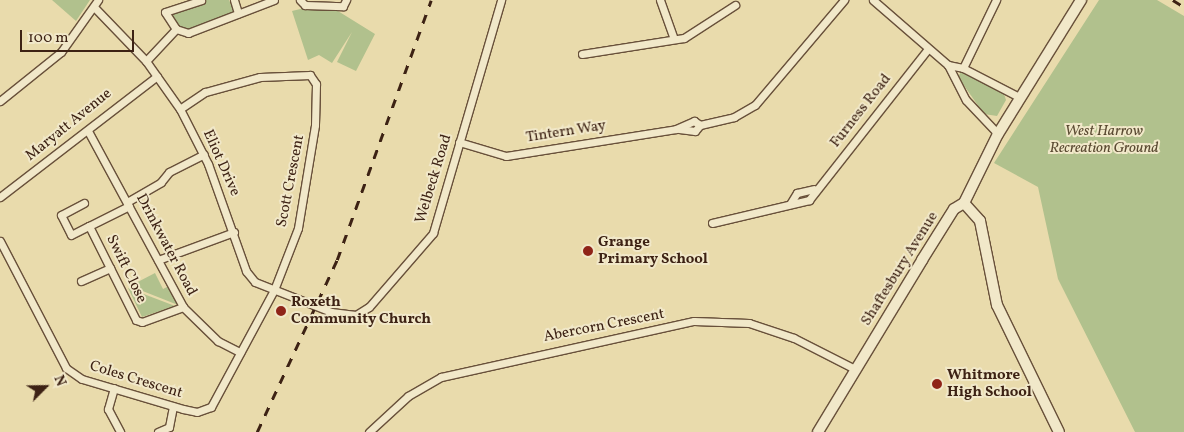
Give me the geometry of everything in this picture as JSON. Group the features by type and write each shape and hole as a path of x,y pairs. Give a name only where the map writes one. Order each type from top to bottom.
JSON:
{"street":[{"path":"201,0 165,12 176,29 188,34 238,12 274,0"},
{"path":"234,0 238,12"},
{"path":"300,0 305,5 344,3"},
{"name":"Welbeck Road","path":"274,290 331,312 356,315 368,307 433,233 501,0"},
{"path":"660,0 674,39"},
{"name":"Tintern Way","path":"459,142 506,156 679,129 690,132 700,125 734,117 760,101 844,0"},
{"path":"873,0 948,65 966,100 998,134"},
{"path":"963,68 996,0"},
{"name":"Shaftesbury Avenue","path":"818,432 954,210 964,203 998,134 1080,0"},
{"path":"0,101 61,52 96,3"},
{"name":"Eliot Drive","path":"96,3 146,60 180,109 204,154 234,232 246,271 256,282 274,290"},
{"path":"582,54 690,35 735,5"},
{"path":"146,60 176,29"},
{"name":"Furness Road","path":"712,223 809,200 814,189 928,49"},
{"path":"948,65 963,68 1021,98"},
{"name":"Scott Crescent","path":"180,109 232,84 260,77 310,75 317,99 312,150 298,228 274,290"},
{"name":"Maryatt Avenue","path":"0,197 88,131 122,100 157,76"},
{"name":"Drinkwater Road","path":"88,131 183,307 218,341 240,352"},
{"name":"Swift Close","path":"183,307 142,322 136,320 89,226 128,204 161,182 169,172 204,154"},
{"name":"Furness Road","path":"790,204 797,193 814,189"},
{"path":"84,203 61,215 71,235 89,226"},
{"path":"964,203 980,222 997,304 1059,432"},
{"path":"158,260 234,232"},
{"name":"Coles Crescent","path":"0,241 66,368 82,379 197,412 211,407 274,290"},
{"path":"82,281 110,268"},
{"name":"Abercorn Crescent","path":"369,432 408,396 441,377 694,322 749,323 794,338 856,369"},
{"path":"114,388 108,409 120,432"},
{"path":"158,432 169,427 173,406"}],"green space":[{"path":"52,0 90,0 76,21"},
{"path":"206,0 229,0 235,14 181,32 171,14"},
{"name":"West Harrow Recreation Ground","path":"1099,0 1157,0 1184,16 1184,432 1135,432 1058,279 1038,187 994,163"},
{"path":"325,3 375,34 356,71 337,62 352,32 332,63 319,55 308,60 292,11"},
{"path":"961,72 1004,94 1006,100 997,116 984,114 958,77"},
{"path":"155,273 163,289 169,286 178,305 130,286"},
{"path":"128,288 175,306 142,317"}],"railway":[{"path":"257,432 337,260 431,0"},
{"path":"1173,0 1184,7"}],"place":[{"name":"Grange Primary School","path":"588,251"},
{"name":"Roxeth Community Church","path":"281,311"},
{"name":"Whitmore High School","path":"937,384"}]}
